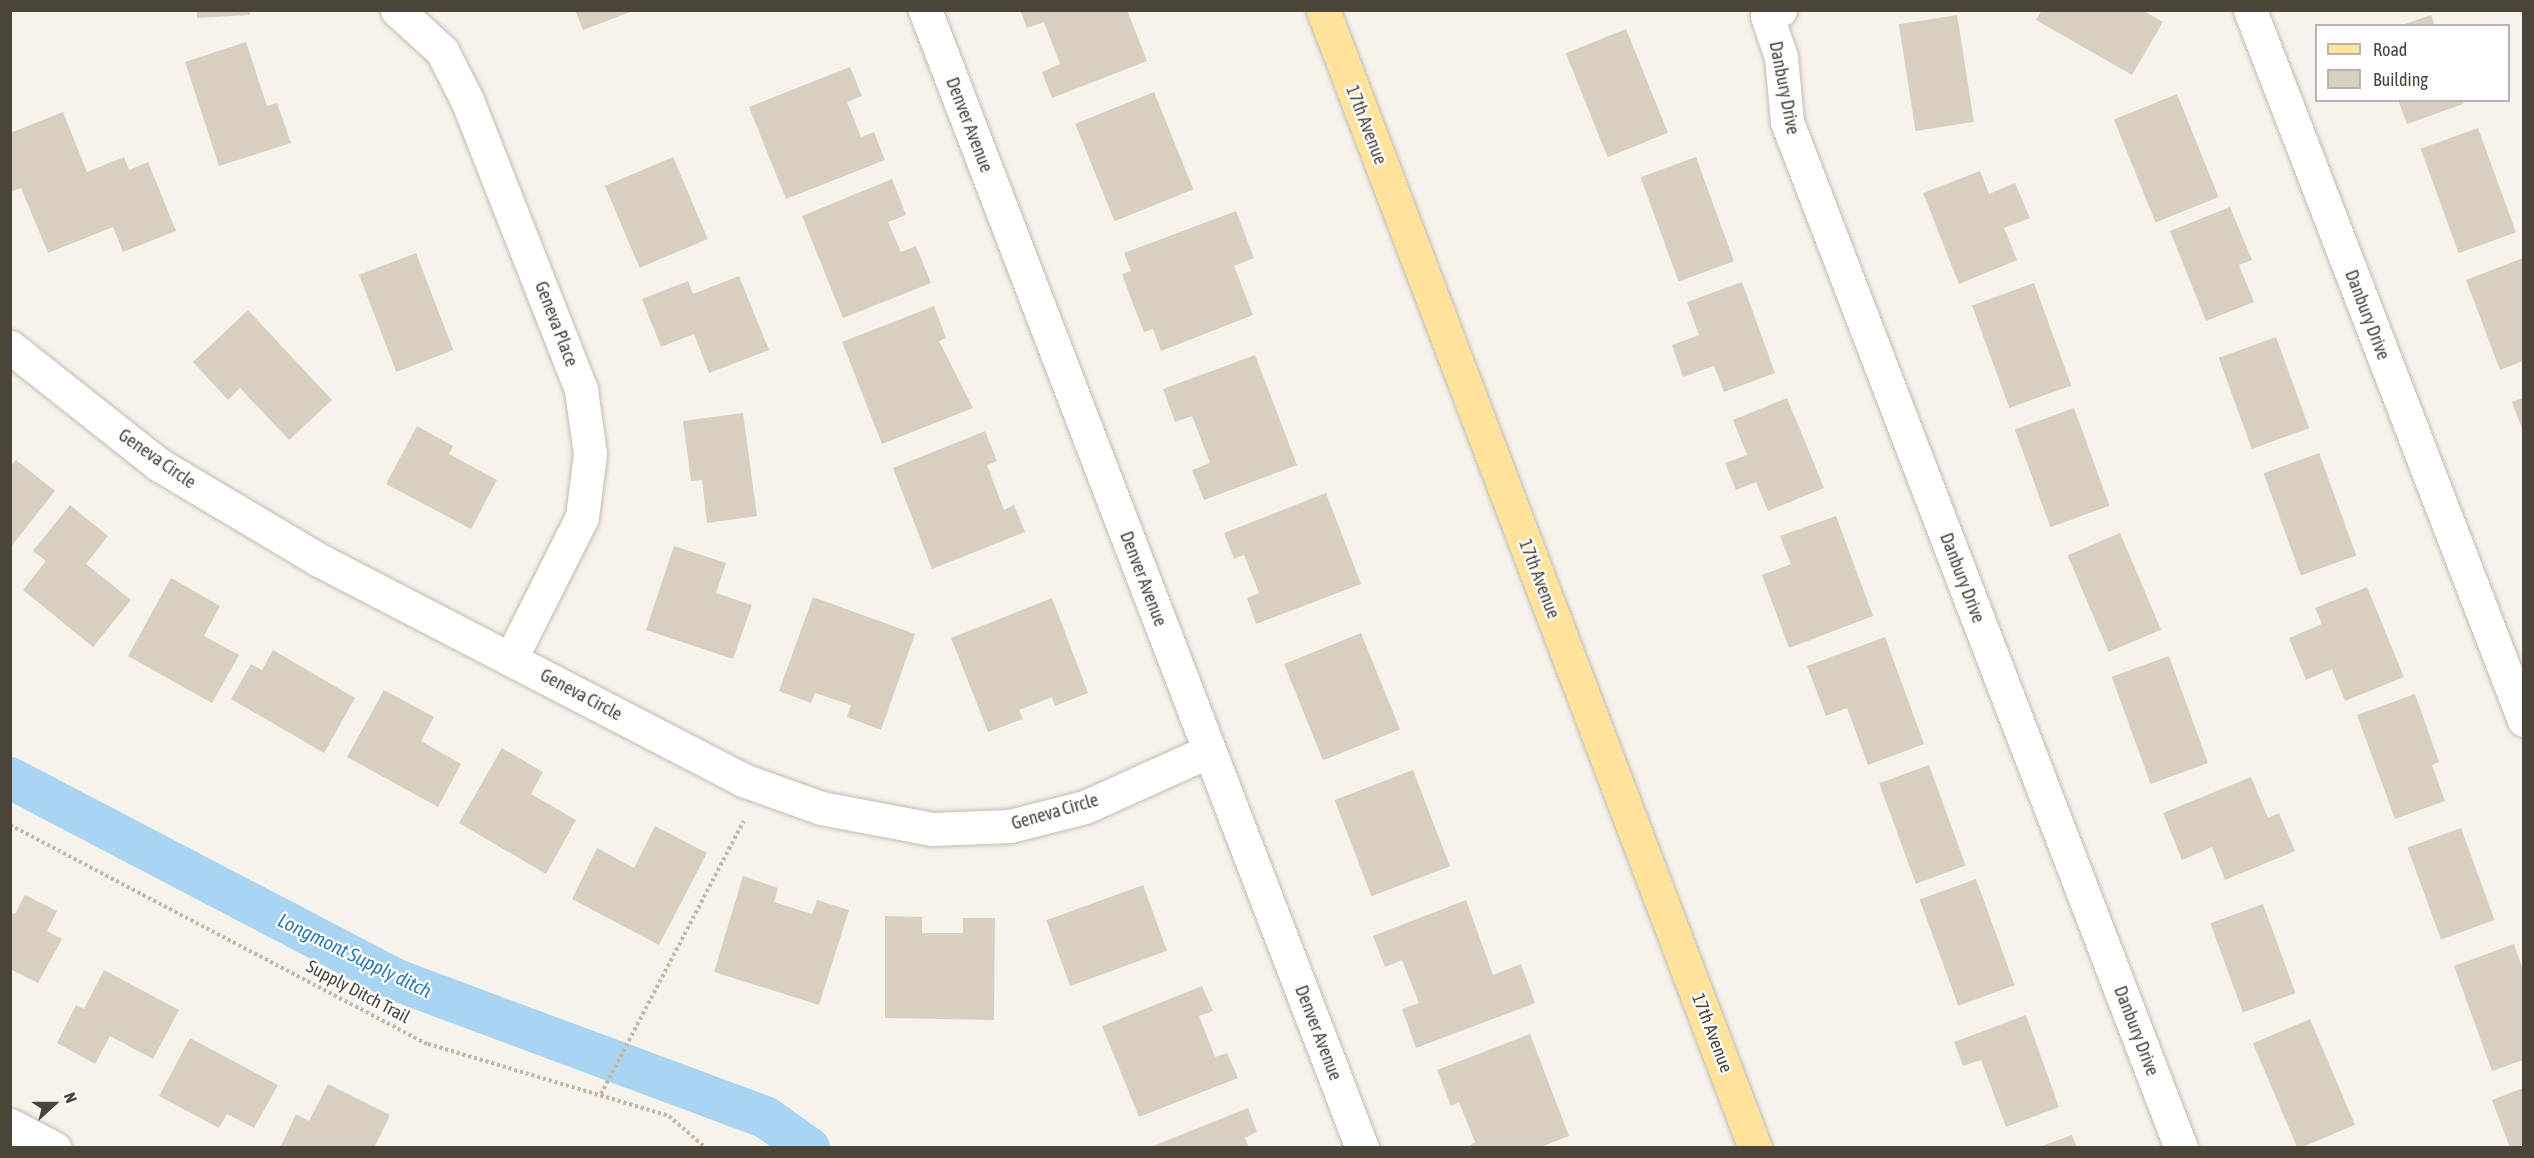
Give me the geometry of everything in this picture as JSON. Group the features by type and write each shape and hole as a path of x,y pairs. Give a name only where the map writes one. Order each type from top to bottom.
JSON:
{"main road":[{"name":"17th Avenue","path":"1323,10 1755,1148"}],"street":[{"name":"Geneva Place","path":"397,10 442,51 467,100 581,390 590,454 582,518 511,658"},
{"name":"Denver Avenue","path":"925,10 1362,1148"},
{"name":"Danbury Drive","path":"1780,10 1767,16 1782,57 1787,122 2181,1148"},
{"name":"Danbury Drive","path":"2250,10 2523,720"},
{"name":"Geneva Circle","path":"10,347 158,464 319,560 762,786 821,808 932,829 1010,826 1085,807 1209,751"},
{"path":"10,1125 54,1148"}],"path":[{"path":"601,1094 762,786"},
{"name":"Supply Ditch Trail","path":"10,825 428,1044 669,1116 706,1148"}],"building":[{"path":"197,10 250,10 250,15 197,18"},
{"path":"575,10 633,10 633,11 583,30"},
{"path":"1020,10 1127,10 1147,61 1052,98 1042,72 1060,64 1044,22 1027,28"},
{"path":"2042,10 2142,10 2163,22 2132,75 2036,20"},
{"path":"1957,15 1974,122 1916,131 1899,24"},
{"path":"2431,15 2434,24 2405,24"},
{"path":"1626,29 1668,133 1608,157 1566,53"},
{"path":"246,42 267,106 277,103 291,143 219,166 185,62"},
{"path":"850,67 862,96 847,102 861,137 874,132 885,160 786,199 749,107"},
{"path":"1154,92 1193,189 1115,221 1075,124"},
{"path":"2177,94 2219,197 2156,222 2114,119"},
{"path":"2399,102 2462,102 2463,104 2407,124"},
{"path":"63,112 87,172 124,157 129,170 148,162 176,231 123,252 113,227 48,253 21,188 10,192 10,133"},
{"path":"2478,128 2516,232 2459,253 2421,149"},
{"path":"673,157 708,239 640,268 605,186"},
{"path":"1696,157 1734,261 1679,281 1641,177"},
{"path":"1980,171 1989,194 2015,183 2030,218 2004,228 2017,260 1959,284 1923,193"},
{"path":"892,179 906,215 888,222 901,252 916,246 931,283 843,318 802,216"},
{"path":"2230,207 2252,260 2239,265 2254,302 2206,321 2170,231"},
{"path":"1236,211 1254,258 1234,266 1253,315 1161,351 1153,329 1144,332 1133,304 1122,274 1131,271 1124,253"},
{"path":"416,253 453,350 396,372 359,275"},
{"path":"2523,258 2523,361 2500,370 2466,280"},
{"path":"739,276 769,350 709,373 694,334 661,347 642,299 688,281 693,294"},
{"path":"1742,282 1775,373 1724,392 1714,366 1683,377 1672,345 1699,335 1687,302"},
{"path":"2034,283 2071,385 2009,408 1972,306"},
{"path":"934,306 946,338 939,341 973,408 882,444 842,342"},
{"path":"248,310 332,400 289,440 240,388 228,400 193,362"},
{"path":"2276,337 2309,428 2252,449 2219,358"},
{"path":"1255,355 1297,465 1204,500 1192,470 1210,463 1192,416 1175,422 1163,389"},
{"path":"1787,398 1824,488 1768,511 1756,482 1736,490 1725,463 1747,455 1733,420"},
{"path":"2523,398 2523,431 2512,402"},
{"path":"2074,408 2110,506 2050,527 2015,430"},
{"path":"743,413 757,516 707,523 702,480 691,481 683,421"},
{"path":"417,426 453,446 449,454 497,480 471,529 386,484"},
{"path":"985,431 997,461 987,465 1004,510 1014,505 1025,532 932,569 893,468"},
{"path":"2319,453 2356,555 2301,576 2264,473"},
{"path":"16,460 55,491 10,548 10,467"},
{"path":"1326,493 1361,584 1256,624 1247,598 1259,593 1244,555 1234,559 1224,533"},
{"path":"70,505 108,536 86,564 131,600 93,647 23,590 46,561 33,551"},
{"path":"1836,516 1873,616 1789,648 1762,575 1791,564 1780,536"},
{"path":"2120,533 2161,630 2109,652 2068,555"},
{"path":"674,546 726,563 716,593 752,605 733,659 646,630"},
{"path":"171,578 220,606 204,636 239,655 212,703 128,656"},
{"path":"2367,587 2404,677 2345,701 2332,669 2306,680 2289,638 2322,624 2315,608"},
{"path":"813,597 915,634 881,730 847,717 851,705 815,693 811,703 779,691"},
{"path":"1052,598 1088,693 1055,706 1052,697 1019,710 1023,719 988,732 951,638"},
{"path":"1361,633 1400,729 1323,761 1284,664"},
{"path":"1885,637 1924,744 1868,765 1847,708 1826,716 1807,666"},
{"path":"273,650 355,698 324,753 231,699 251,664 262,670"},
{"path":"2169,656 2208,763 2151,784 2112,677"},
{"path":"384,690 434,717 421,741 461,764 438,807 347,757"},
{"path":"2415,694 2439,762 2432,765 2445,801 2395,819 2357,715"},
{"path":"502,748 543,772 531,794 576,820 546,874 459,823"},
{"path":"1929,765 1966,866 1916,884 1879,783"},
{"path":"1413,770 1450,866 1371,896 1335,800"},
{"path":"2251,777 2268,818 2279,813 2295,851 2225,880 2212,847 2182,860 2163,813"},
{"path":"655,826 707,853 659,945 572,899 597,848 634,868"},
{"path":"2461,828 2495,920 2441,940 2407,847"},
{"path":"743,876 778,888 774,902 812,914 817,900 849,910 819,1005 714,972"},
{"path":"1976,879 2015,985 1958,1006 1920,900"},
{"path":"1143,885 1167,951 1070,986 1046,920"},
{"path":"25,895 57,911 47,931 62,939 38,983 10,969 10,912 15,914"},
{"path":"1466,900 1493,975 1521,964 1535,1003 1416,1048 1402,1009 1419,1003 1402,960 1385,967 1373,936"},
{"path":"2263,904 2295,993 2243,1012 2210,923"},
{"path":"885,916 922,917 922,933 963,933 963,918 995,918 994,1020 885,1018"},
{"path":"2514,944 2523,970 2523,1060 2492,1071 2454,966"},
{"path":"104,970 179,1010 153,1059 110,1036 95,1064 57,1043 76,1005 84,1009"},
{"path":"1202,986 1213,1011 1199,1016 1215,1057 1227,1053 1238,1078 1139,1117 1102,1026"},
{"path":"2026,1015 2059,1107 2006,1127 1981,1060 1963,1066 1954,1042"},
{"path":"2310,1019 2355,1125 2297,1148 2253,1043"},
{"path":"1530,1034 1569,1136 1538,1148 1467,1148 1475,1142 1459,1102 1451,1106 1437,1070"},
{"path":"190,1038 278,1085 254,1128 227,1114 219,1128 159,1096"},
{"path":"328,1084 390,1115 374,1148 280,1148 296,1114 309,1121"},
{"path":"2523,1088 2523,1148 2510,1148 2492,1100"},
{"path":"1248,1108 1257,1132 1245,1138 1249,1148 1148,1148"},
{"path":"2072,1135 2077,1148 2039,1148 2039,1147"}],"waterway":[{"name":"Longmont Supply ditch","path":"10,778 399,981 765,1117 809,1148"}]}
